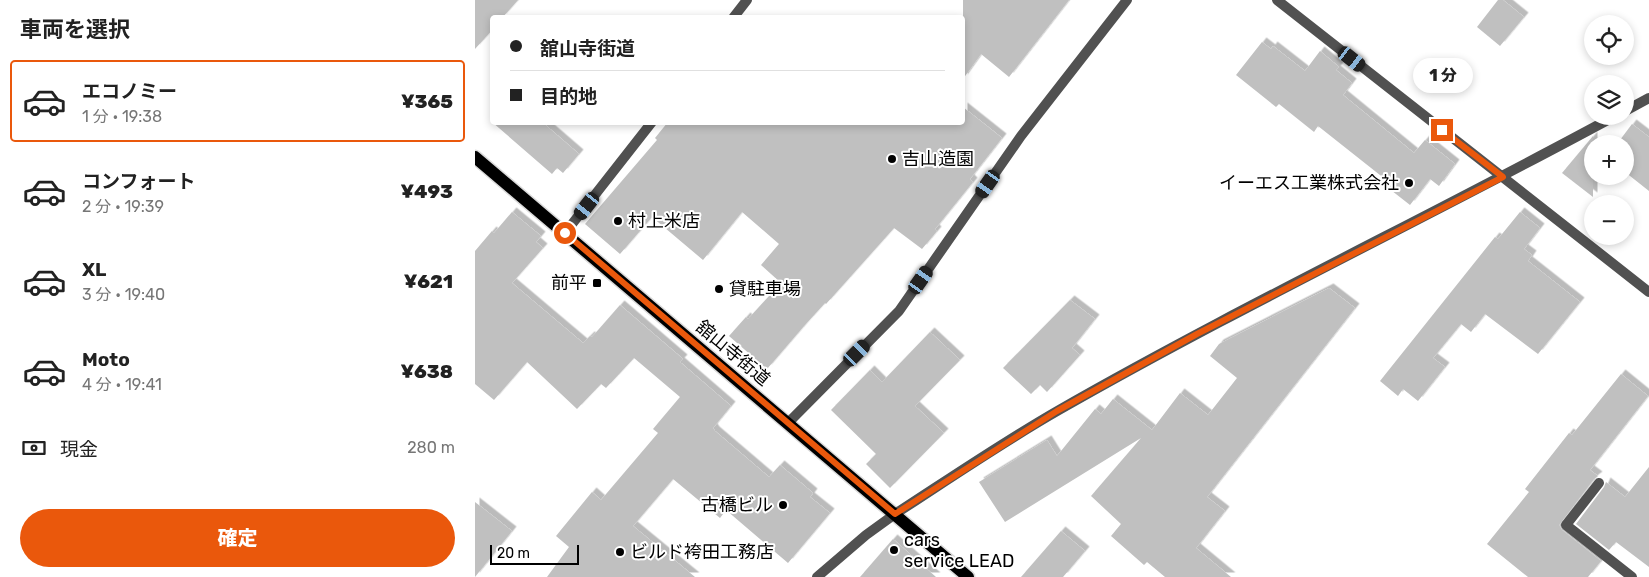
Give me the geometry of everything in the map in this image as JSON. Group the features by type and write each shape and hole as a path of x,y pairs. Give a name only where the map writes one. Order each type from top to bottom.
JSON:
{"main road":[{"name":"舘山寺街道","path":"475,157 969,577"}],"street":[{"path":"735,15 747,0"},
{"path":"788,423 899,312 1021,136 1127,0"},
{"path":"1277,0 1649,292"},
{"path":"1634,106 1649,98"},
{"path":"565,233 650,125"},
{"path":"817,577 866,534 895,514 1066,406 1197,334 1503,177 1598,125"},
{"path":"1599,483 1566,525 1633,577"}],"building":[{"path":"475,0 518,0 505,15 490,15 490,32 475,49"},
{"path":"963,0 1069,0 1009,77 981,54 965,76 965,15 963,15"},
{"path":"1498,0 1503,0 1524,17 1500,46 1477,27"},
{"path":"1262,42 1271,49 1273,46 1305,71 1320,51 1339,67 1336,70 1352,83 1343,95 1414,153 1425,140 1455,164 1439,186 1430,179 1410,205 1387,187 1390,183 1318,126 1314,132 1279,104 1276,107 1236,75"},
{"path":"965,109 1002,138 970,179 973,182 935,229 937,231 922,249 894,228 767,369 729,336 746,317 748,319 781,283 761,265 779,244 742,212 703,260 652,217 620,254 585,224 657,140 655,138 666,125 965,125"},
{"path":"495,125 545,125 579,154 563,173 557,168 552,174"},
{"path":"1633,125 1649,137 1649,191 1634,179 1634,135 1624,135"},
{"path":"1584,147 1584,185 1593,185 1593,195 1590,195 1562,173"},
{"path":"512,212 541,236 536,242 543,248 512,283 583,343 590,336 592,337 620,305 683,359 680,362 731,406 713,428 715,431 769,477 780,465 813,493 810,497 830,513 788,563 726,510 720,518 673,479 633,526 695,577 547,577 569,547 556,536 592,492 601,500 658,433 653,429 680,397 634,358 606,388 601,384 577,409 527,362 494,400 475,384 475,251"},
{"path":"1520,212 1540,228 1524,249 1532,255 1528,261 1580,302 1538,354 1485,314 1471,332 1461,324 1433,358 1445,367 1418,401 1403,389 1398,396 1380,381 1495,237 1498,239"},
{"path":"1329,288 1355,308 1207,497 1225,511 1196,548 1231,577 1165,577 1147,562 1144,565 1111,536 1121,524 1091,496 1141,438 1005,522 979,482 1047,440 1057,456 1095,409 1101,414 1113,399 1152,430 1180,393 1208,415 1237,378 1210,356 1219,344"},
{"path":"1070,300 1095,319 1072,348 1080,355 1047,392 1040,385 1031,394 1003,368"},
{"path":"930,332 960,360 915,406 944,433 890,488 866,464 876,454 831,410 870,370 882,382"},
{"path":"1621,374 1648,396 1590,470 1598,476 1559,525 1562,530 1601,561 1588,577 1528,577 1487,544 1529,492 1525,489 1569,433 1572,435"},
{"path":"1649,467 1649,567 1616,542 1609,550 1576,524 1606,482 1625,497"},
{"path":"475,502 512,531 475,577"},
{"path":"1061,531 1085,551 1063,577 1021,577"},
{"name":"cars service LEAD","path":"893,539 936,577 860,577"}],"place":[{"name":"吉山造園","path":"892,159"},
{"name":"イーエス工業株式会社","path":"1409,183"},
{"name":"村上米店","path":"618,221"},
{"name":"前平","path":"597,283"},
{"name":"貸駐車場","path":"719,289"},
{"name":"古橋ビル","path":"783,505"},
{"name":"cars service LEAD","path":"894,550"},
{"name":"ビルド袴田工務店","path":"620,552"}],"route":[{"path":"565,233 895,514 1057,411 1197,334 1503,177 1442,130"}]}
